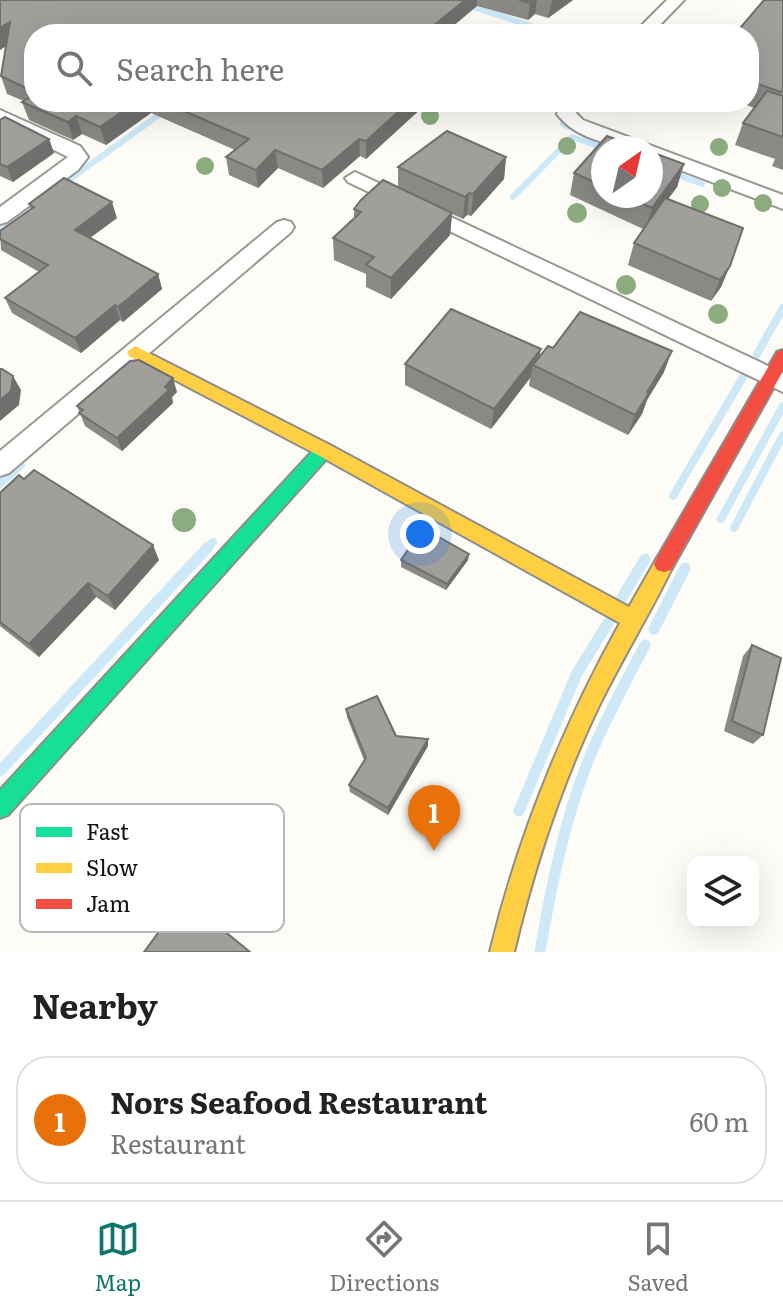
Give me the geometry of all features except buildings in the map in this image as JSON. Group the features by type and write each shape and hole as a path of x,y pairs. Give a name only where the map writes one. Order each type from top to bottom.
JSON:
{"street":[{"path":"651,24 676,0"},
{"path":"567,112 576,124 608,136"},
{"path":"0,116 73,150 78,157 71,166 0,217"},
{"path":"663,157 783,202"},
{"path":"355,178 777,380"},
{"path":"0,466 284,227"},
{"path":"135,352 324,450 631,619"},
{"path":"502,952 545,796 571,732 631,619 777,380 783,356"},
{"path":"0,807 324,450"}],"waterway":[{"path":"467,5 526,24"},
{"path":"59,187 163,112"},
{"path":"563,124 582,132"},
{"path":"513,197 572,137 591,144"},
{"path":"663,169 702,184"},
{"path":"0,230 38,203"},
{"path":"757,354 783,308"},
{"path":"673,496 746,372"},
{"path":"721,519 783,406"},
{"path":"734,528 783,435"},
{"path":"0,484 21,465"},
{"path":"208,547 213,542"},
{"path":"0,771 208,547"},
{"path":"618,604 645,559"},
{"path":"654,629 685,568"},
{"path":"519,811 577,673 608,623"},
{"path":"540,952 559,855 579,784 601,731 645,645"}],"traffic: fast":[{"path":"0,807 324,450"}],"traffic: slow":[{"path":"135,352 324,450 631,619"},
{"path":"502,952 530,849 567,752 612,658 664,564"}],"traffic: jam":[{"path":"664,564 783,356"}],"place":[{"name":"Nors Seafood Restaurant","path":"434,851"}]}
